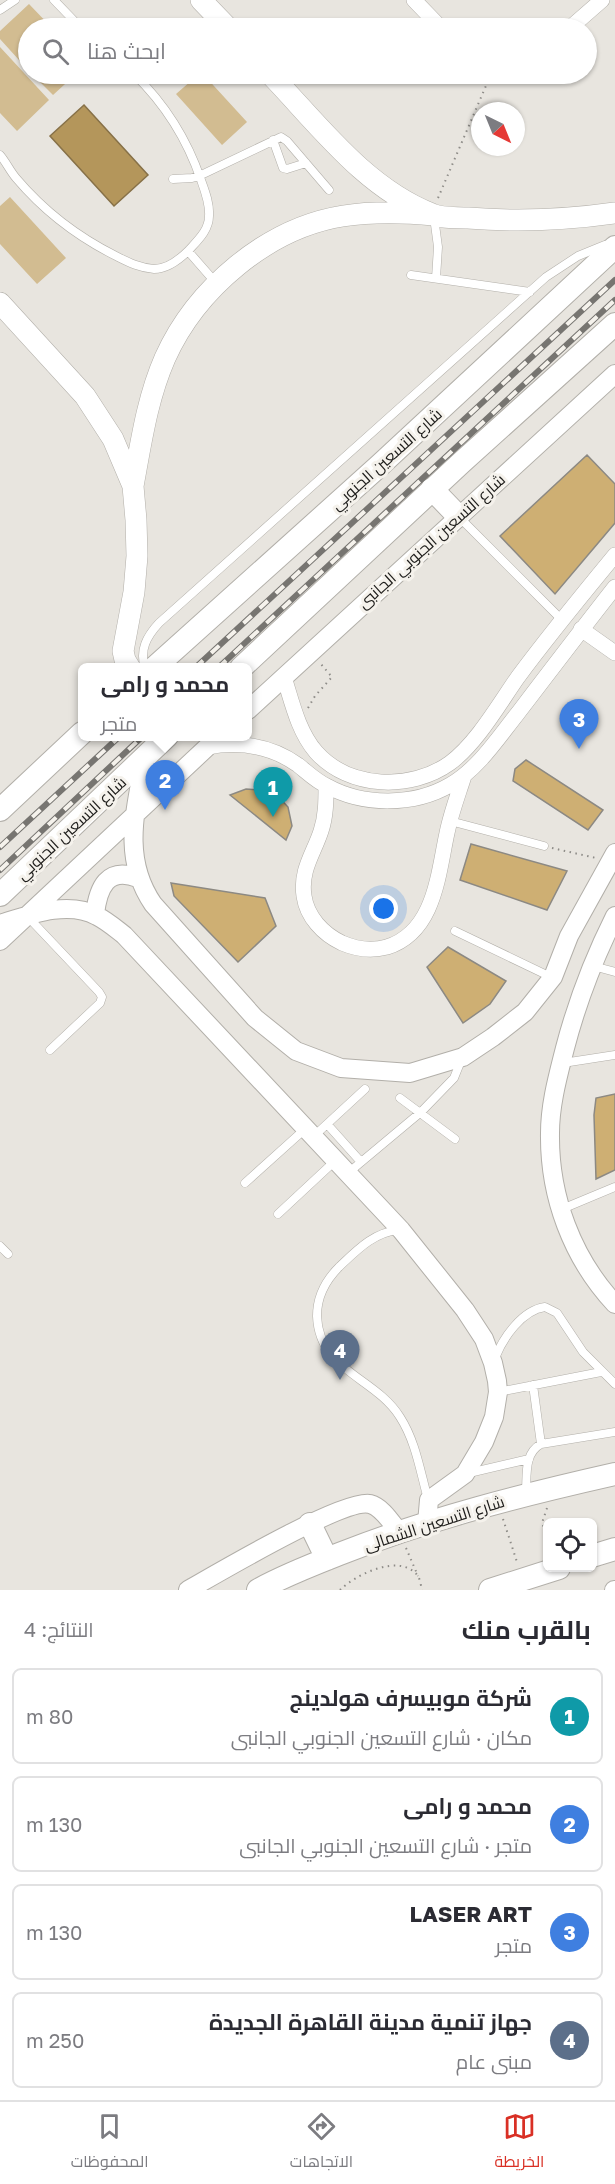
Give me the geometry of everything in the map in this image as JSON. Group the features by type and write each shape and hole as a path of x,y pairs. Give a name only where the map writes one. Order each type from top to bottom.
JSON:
{"main road":[{"path":"201,0 218,18"},
{"path":"280,84 389,202"},
{"path":"127,663 123,651 134,592 137,556 133,486 140,443 154,388 166,357 182,328 217,284 250,257 278,239 308,226 389,202 434,215 506,221 576,219 615,213"},
{"name":"شارع التسعين الجنوبي","path":"160,663 380,465 615,247"},
{"path":"0,303 86,396 113,439 133,486"},
{"path":"246,663 432,489 615,324"},
{"path":"113,439 127,447 134,447 140,443"},
{"path":"432,489 458,516"},
{"path":"0,810 78,738"},
{"name":"شارع التسعين الجنوبي","path":"0,895 162,741"},
{"name":"شارع التسعين الشمالى","path":"258,1590 284,1576 399,1532 526,1494 615,1474"},
{"path":"310,1524 327,1559"},
{"path":"597,1554 615,1549"},
{"path":"490,1590 546,1572"}],"street":[{"path":"414,0 431,18"},
{"path":"581,18 602,0"},
{"name":"شارع التسعين الجنوبي الجانبى","path":"252,706 615,374"},
{"path":"284,676 303,732 316,752 334,767 355,777 377,782 401,781 427,775 450,762 470,744 520,675 615,555"},
{"path":"0,941 213,742 264,747 281,754 326,786 370,800 411,799 448,786 464,776 495,742 615,587"},
{"path":"581,629 615,653"},
{"path":"520,675 538,687"},
{"path":"145,757 135,815 134,851 138,878 153,904 220,982 255,1018 296,1051 341,1068 410,1073 463,1057 493,1037 525,1012 553,977 568,936 613,857"},
{"path":"326,786 324,820 319,838 307,863 303,894 310,914 322,929 337,940 355,947 375,949 393,945 408,936 419,925 432,897 450,821 464,776"},
{"path":"95,914 99,890 106,881 117,875 128,874 138,878"},
{"path":"0,924 62,909 95,914 124,935 349,1165 380,1224 401,1230 465,1310 484,1339 493,1363 498,1392 494,1417 484,1442 465,1473 429,1500 427,1523"},
{"path":"615,916 583,989 553,1098 550,1132 551,1167 569,1234 585,1265 615,1304"},
{"path":"553,977 583,989"},
{"path":"188,1590 310,1524 352,1505 369,1504 380,1510 399,1532"}],"lane":[{"path":"0,10 15,0"},
{"path":"54,0 71,18"},
{"path":"0,155 41,205 71,229 102,249 137,266 156,269 175,263 203,235 209,217 207,197 194,159 175,122 144,84"},
{"path":"173,179 199,176 277,138 284,139 329,190"},
{"path":"273,140 283,168 287,169 306,163"},
{"path":"434,215 438,247 435,278"},
{"path":"144,663 143,646 159,623 530,292 569,260 615,241"},
{"path":"188,251 217,284"},
{"path":"411,275 530,292"},
{"path":"458,516 562,621"},
{"path":"450,821 544,846"},
{"path":"27,916 102,997 100,1003 50,1050"},
{"path":"455,931 553,977"},
{"path":"592,966 615,972"},
{"path":"561,1064 615,1055"},
{"path":"278,1214 421,1112 454,1078 463,1057"},
{"path":"245,1183 365,1089"},
{"path":"399,1098 455,1139"},
{"path":"561,1210 615,1187"},
{"path":"380,1224 329,1279 321,1294 317,1310 318,1326 322,1342 331,1356 343,1368 374,1390 399,1415 414,1446 429,1500"},
{"path":"0,1246 8,1254"},
{"path":"493,1363 500,1346 517,1324 541,1307 554,1310 584,1352 615,1384"},
{"path":"498,1392 602,1372"},
{"path":"534,1385 541,1444"},
{"path":"526,1494 529,1459 532,1451 541,1444 615,1432"},
{"path":"465,1473 529,1459"}],"path":[{"path":"434,215 436,201 487,84"},
{"path":"303,732 305,714 315,696 332,677 311,651"},
{"path":"544,846 613,857"},
{"path":"544,1518 548,1508 560,1503 558,1487"},
{"path":"497,1502 523,1579"},
{"path":"399,1532 422,1590"},
{"path":"340,1590 349,1581 367,1571 384,1567 408,1569 418,1576"}],"shaded area":[{"path":"29,4 42,18 18,18 18,59 0,39 0,31"},
{"path":"0,47 18,66 18,84 34,84 49,100 17,131 0,113"},
{"path":"42,84 65,84 53,95"},
{"path":"188,84 212,84 247,122 222,145 176,94"},
{"path":"84,105 148,175 114,206 50,136"},
{"path":"10,197 66,258 37,284 0,244 0,206"}],"building":[{"path":"587,455 615,484 615,523 555,594 500,536"},
{"path":"526,760 603,810 588,830 513,781 515,769"},
{"path":"246,789 273,791 288,807 292,826 286,840 230,795"},
{"path":"471,844 567,871 547,910 460,880"},
{"path":"171,883 265,898 276,926 238,962 174,896"},
{"path":"448,947 506,981 490,1004 463,1023 427,967"},
{"path":"615,1094 615,1170 596,1179 594,1115 596,1098"}],"railway":[{"path":"200,663 615,280"},
{"path":"223,663 615,300"},
{"path":"0,847 115,741"},
{"path":"0,870 138,741"}],"place":[{"name":"LASER ART","path":"579,749"},
{"name":"محمد و رامى","path":"165,810"},
{"name":"شركة موبيسرف هولدينج","path":"273,817"},
{"name":"جهاز تنمية مدينة القاهرة الجديدة","path":"340,1380"}]}
